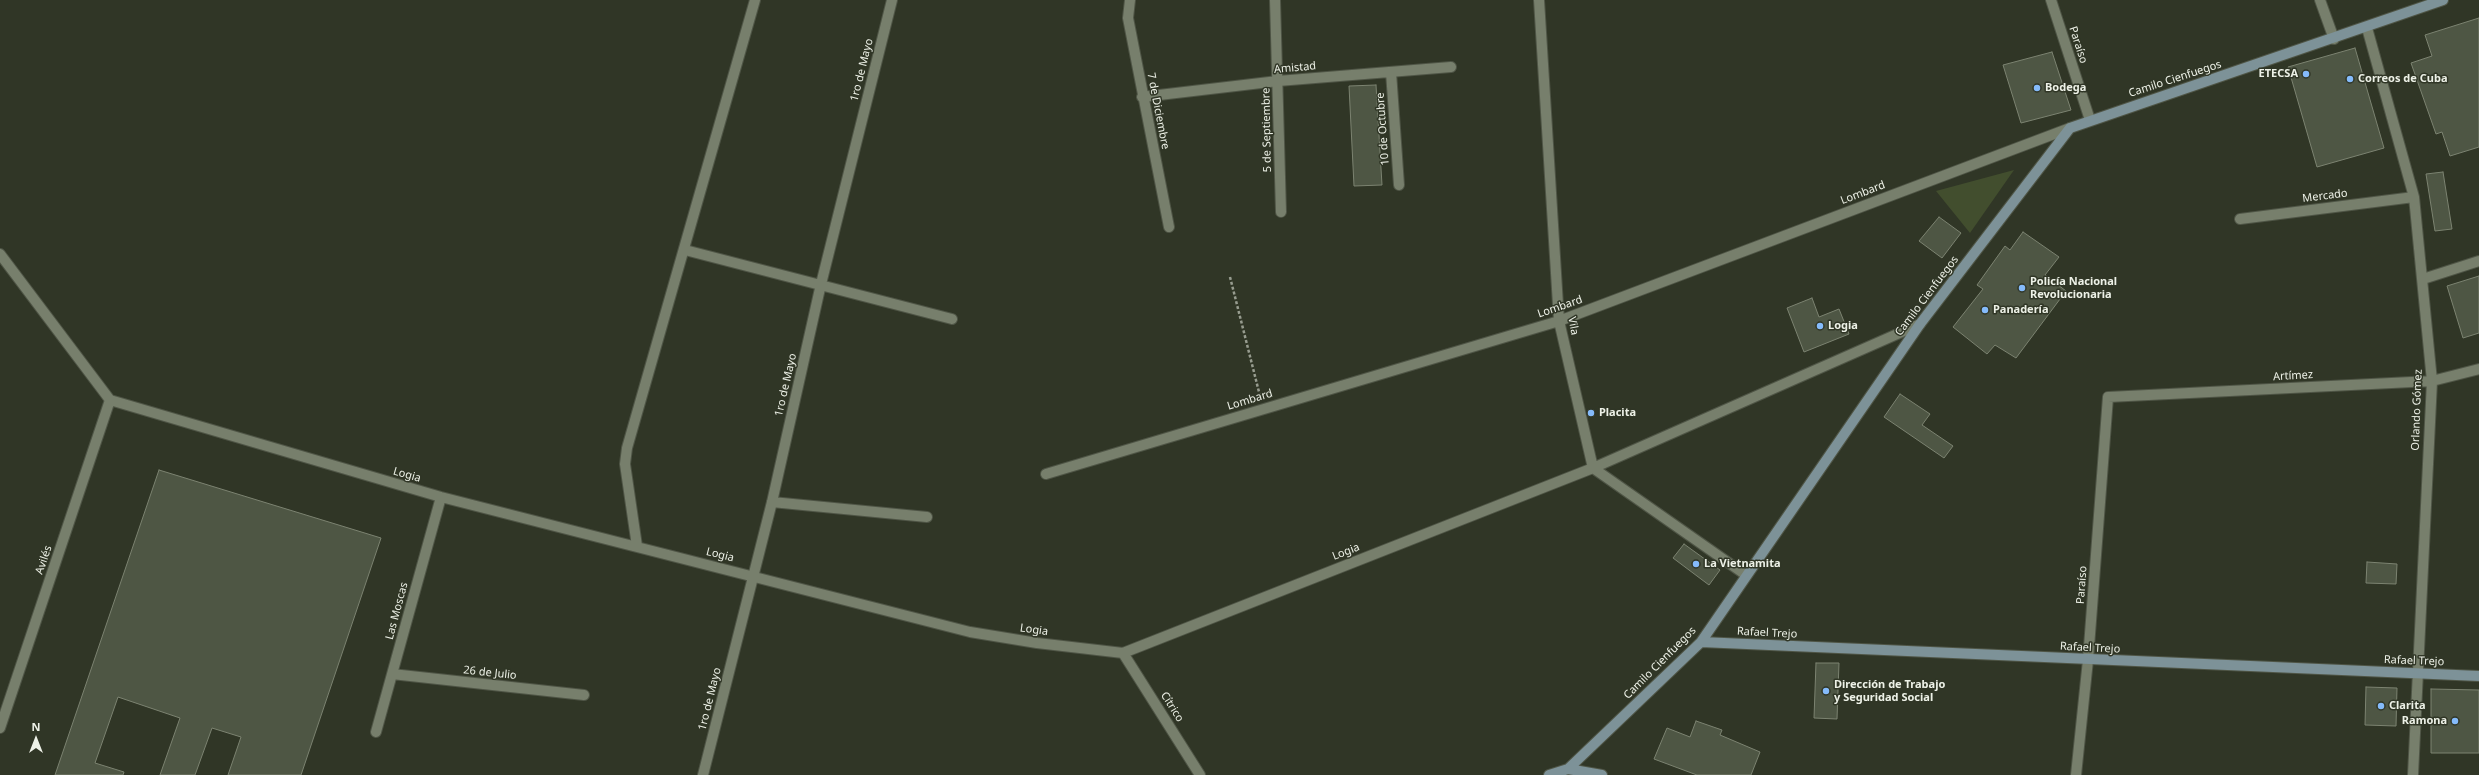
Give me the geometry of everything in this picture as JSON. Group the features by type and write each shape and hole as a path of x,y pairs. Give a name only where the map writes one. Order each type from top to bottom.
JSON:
{"main road":[{"name":"Camilo Cienfuegos","path":"1549,775 1568,769 1700,642 1920,324 2070,128 2367,28 2443,0"},
{"name":"Rafael Trejo","path":"1700,642 2479,676"},
{"path":"1568,769 1596,774"}],"street":[{"path":"637,546 625,464 627,448 685,250 755,0"},
{"name":"1ro de Mayo","path":"703,775 752,575 772,502 821,284 892,0"},
{"name":"7 de Diciembre","path":"1130,0 1128,18 1142,97 1169,227"},
{"name":"5 de Septiembre","path":"1275,0 1281,212"},
{"name":"Vila","path":"1539,0 1559,321 1593,468"},
{"name":"Paraíso","path":"2051,0 2090,120"},
{"path":"2320,0 2334,39"},
{"name":"Orlando Gómez","path":"2367,28 2414,197 2432,381 2416,673 2413,775"},
{"name":"Amistad","path":"1142,97 1278,81 1451,68"},
{"name":"10 de Octubre","path":"1391,72 1399,185"},
{"name":"Lombard","path":"1046,474 1559,321 2070,128"},
{"name":"Mercado","path":"2240,219 2414,197"},
{"path":"685,250 952,319"},
{"path":"0,254 110,400"},
{"path":"2423,279 2479,261"},
{"name":"Logia","path":"110,400 440,497 752,575 970,632 1037,643 1123,653 1593,468 1920,324"},
{"name":"Artímez","path":"2108,397 2432,381 2479,369"},
{"name":"Paraíso","path":"2076,775 2088,660 2108,397"},
{"name":"Avilés","path":"0,728 110,400"},
{"path":"1593,468 1746,575"},
{"name":"Las Moscas","path":"376,732 440,497"},
{"path":"772,502 927,517"},
{"name":"Cítrico","path":"1123,653 1200,775"},
{"name":"26 de Julio","path":"392,674 584,695"}],"path":[{"path":"1230,277 1264,409"}],"green space":[{"path":"2014,170 1970,233 1936,191"}],"building":[{"path":"2479,18 2479,147 2450,156 2442,132 2436,134 2411,63 2432,56 2425,35"},
{"path":"2355,48 2384,148 2317,167 2288,67"},
{"name":"Bodega","path":"2052,52 2071,110 2021,123 2003,65"},
{"path":"1376,85 1382,185 1354,186 1349,86"},
{"path":"2443,172 2452,229 2435,231 2426,174"},
{"path":"1939,217 1961,233 1942,258 1919,241"},
{"path":"2023,232 2059,257 2045,275 2066,291 2016,358 1995,345 1987,354 1953,327 1983,289 1977,285 2005,246 2010,250"},
{"path":"2479,276 2479,333 2463,338 2447,286"},
{"name":"Logia","path":"1812,298 1819,317 1839,309 1849,334 1804,352 1787,308"},
{"path":"1900,394 1930,414 1922,425 1953,446 1944,458 1884,417"},
{"path":"159,470 381,538 301,775 228,775 241,737 212,728 195,775 160,775 180,718 118,697 95,763 124,772 123,775 55,775"},
{"name":"La Vietnamita","path":"1684,544 1720,570 1709,585 1673,558"},
{"path":"2367,562 2397,564 2396,584 2366,583"},
{"name":"Dirección de Trabajo y Seguridad Social","path":"1816,663 1839,663 1837,719 1814,718"},
{"name":"Clarita","path":"2366,687 2397,688 2396,726 2365,725"},
{"name":"Ramona","path":"2431,689 2479,690 2479,753 2431,753"},
{"path":"1696,721 1722,730 1720,735 1760,752 1751,775 1697,775 1654,759 1667,728 1690,737"}],"place":[{"name":"ETECSA","path":"2306,74"},
{"name":"Correos de Cuba","path":"2350,79"},
{"name":"Bodega","path":"2037,88"},
{"name":"Policía Nacional Revolucionaria","path":"2022,288"},
{"name":"Panadería","path":"1985,310"},
{"name":"Logia","path":"1820,326"},
{"name":"Placita","path":"1591,413"},
{"name":"La Vietnamita","path":"1696,564"},
{"name":"Dirección de Trabajo y Seguridad Social","path":"1826,691"},
{"name":"Clarita","path":"2381,706"},
{"name":"Ramona","path":"2455,721"}]}
